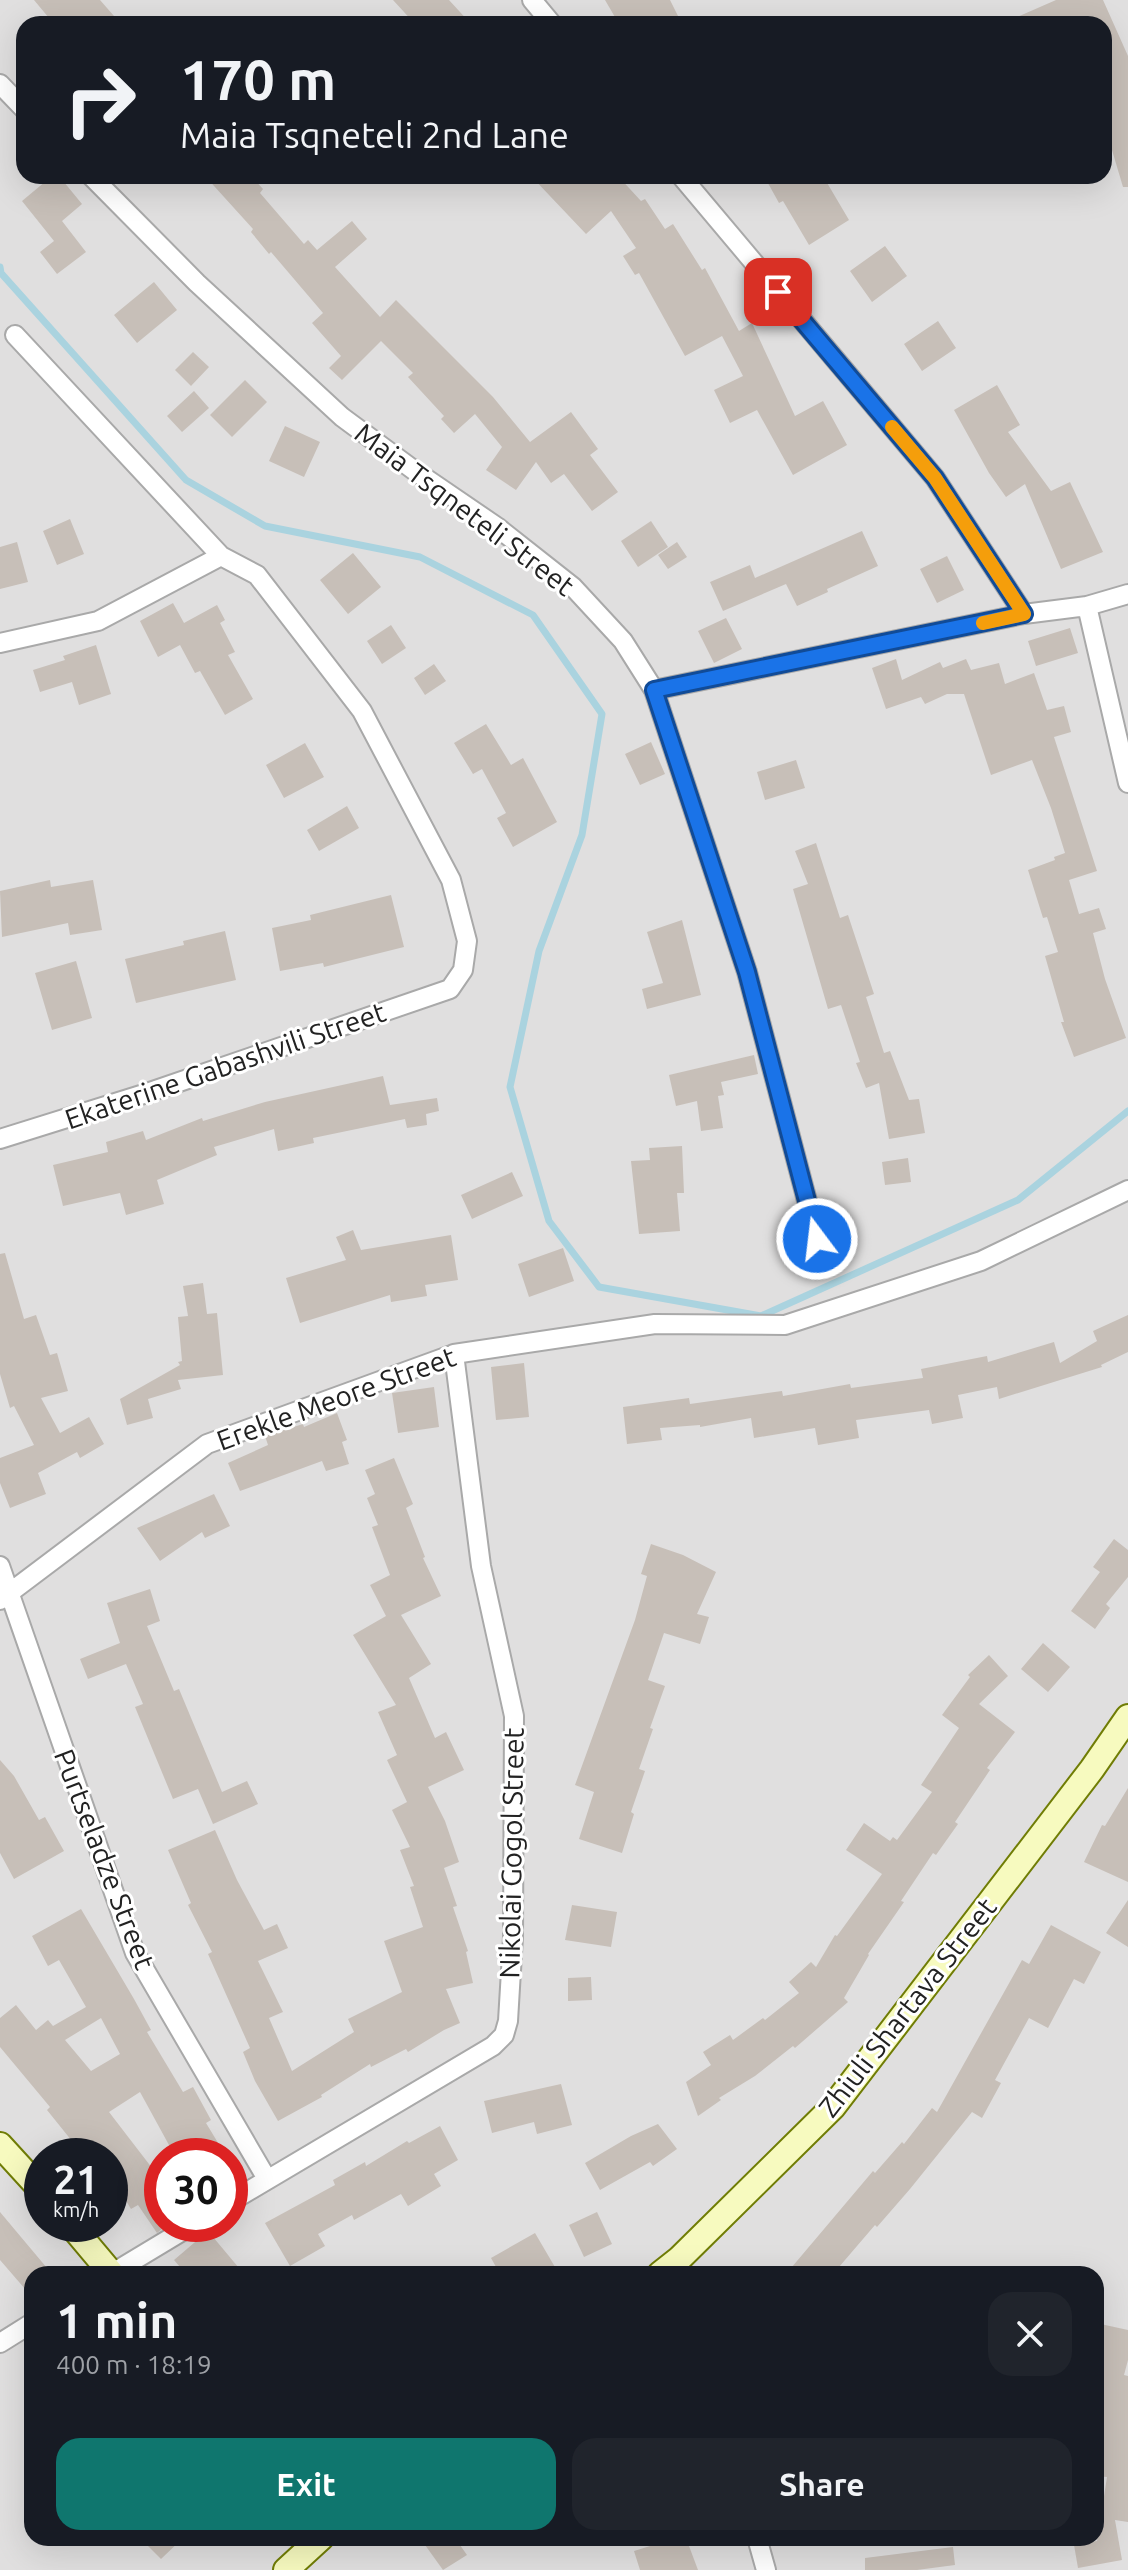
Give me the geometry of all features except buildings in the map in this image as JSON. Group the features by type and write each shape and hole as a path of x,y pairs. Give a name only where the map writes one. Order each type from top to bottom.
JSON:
{"street":[{"path":"532,0 545,16"},
{"path":"0,84 16,101"},
{"name":"Maia Tsqneteli Street","path":"99,184 197,283 342,417 497,527 573,587 623,641 654,690 747,972 817,1239"},
{"path":"688,184 935,478 1024,614"},
{"path":"0,643 98,621 221,556 15,335"},
{"name":"Ekaterine Gabashvili Street","path":"0,1139 161,1089 450,989 463,970 467,941 451,880 362,711 257,575 221,556"},
{"path":"654,690 1024,614 1087,606 1128,594"},
{"path":"1087,606 1128,783"},
{"name":"Erekle Meore Street","path":"4,1596 207,1444 454,1354 655,1324 785,1325 981,1261 1128,1190"},
{"name":"Nikolai Gogol Street","path":"248,2191 493,2046 504,2035 508,2021 513,1937 514,1716 481,1566 454,1354"},
{"name":"Purtseladze Street","path":"0,1566 4,1596 135,1953 267,2179"},
{"name":"Zhiuli Shartava Street","path":"677,2266 833,2107 1092,1769 1128,1717"},
{"path":"0,2145 24,2171"},
{"path":"85,2242 105,2266"},
{"path":"125,2266 164,2242"},
{"path":"0,2343 24,2328"},
{"path":"286,2570 312,2546"},
{"path":"759,2546 766,2570"}],"shaded area":[{"path":"0,0 1128,0 1128,2570 0,2570"}],"waterway":[{"path":"0,267 1,273 186,480 265,526 420,557 533,615 602,714 582,835 539,951 510,1087 549,1221 599,1287 761,1316 1018,1200 1128,1111"}],"slow traffic":[{"path":"892,427 935,478 1024,614 983,623"}],"route":[{"path":"778,292 935,478 1024,614 654,690 747,972 817,1239"}]}
